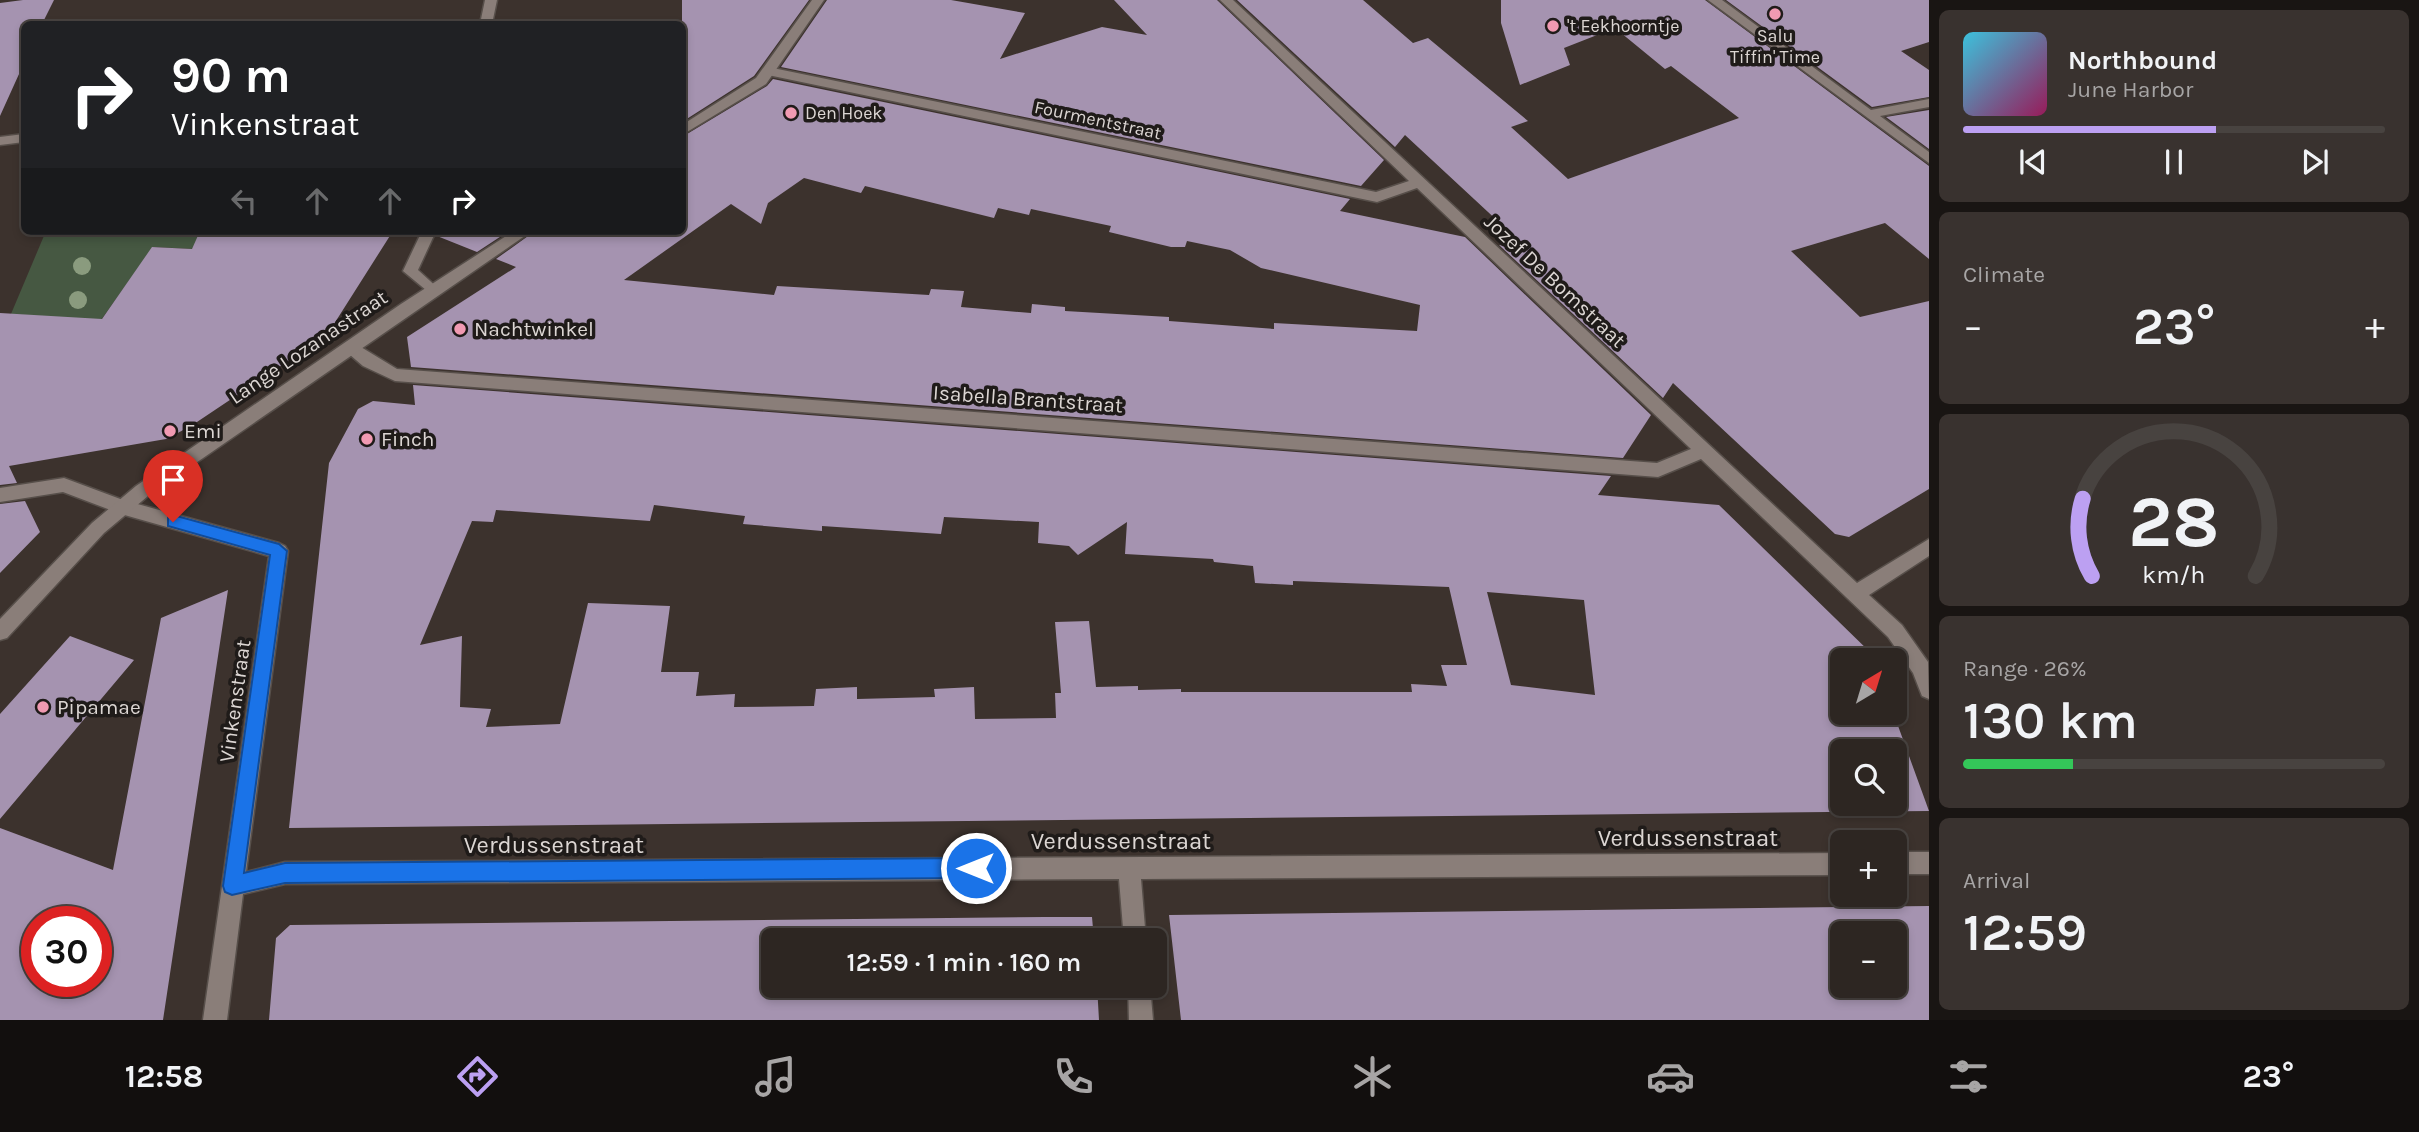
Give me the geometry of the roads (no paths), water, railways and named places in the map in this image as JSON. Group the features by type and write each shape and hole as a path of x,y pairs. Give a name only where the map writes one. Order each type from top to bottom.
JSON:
{"street":[{"path":"486,21 491,0"},
{"path":"686,128 761,81 818,0"},
{"name":"Jozef De Bomstraat","path":"1226,0 1856,593 1911,651 1929,690"},
{"path":"1714,0 1929,159"},
{"name":"Fourmentstraat","path":"768,71 1377,197 1418,183"},
{"path":"1869,114 1929,103"},
{"path":"0,141 21,138"},
{"path":"427,235 410,271 432,290"},
{"name":"Lange Lozanastraat","path":"0,632 121,507 167,471 432,290 519,235"},
{"name":"Isabella Brantstraat","path":"350,348 369,362 396,375 1658,470 1705,450"},
{"path":"0,495 64,485 121,507"},
{"name":"Vinkenstraat","path":"121,507 279,551 215,1020"},
{"path":"1856,593 1929,547"},
{"path":"1907,863 1929,863"},
{"name":"Verdussenstraat","path":"232,886 285,873 1830,864"},
{"path":"1129,867 1134,928"},
{"path":"1140,998 1142,1020"}],"place":[{"name":"Salu Tiffin' Time","path":"1775,14"},
{"name":"'t Eekhoorntje","path":"1553,26"},
{"name":"Den Hoek","path":"791,113"},
{"name":"Nachtwinkel","path":"460,329"},
{"name":"Emi","path":"170,431"},
{"name":"Finch","path":"367,439"},
{"name":"Pipamae","path":"43,707"}]}
